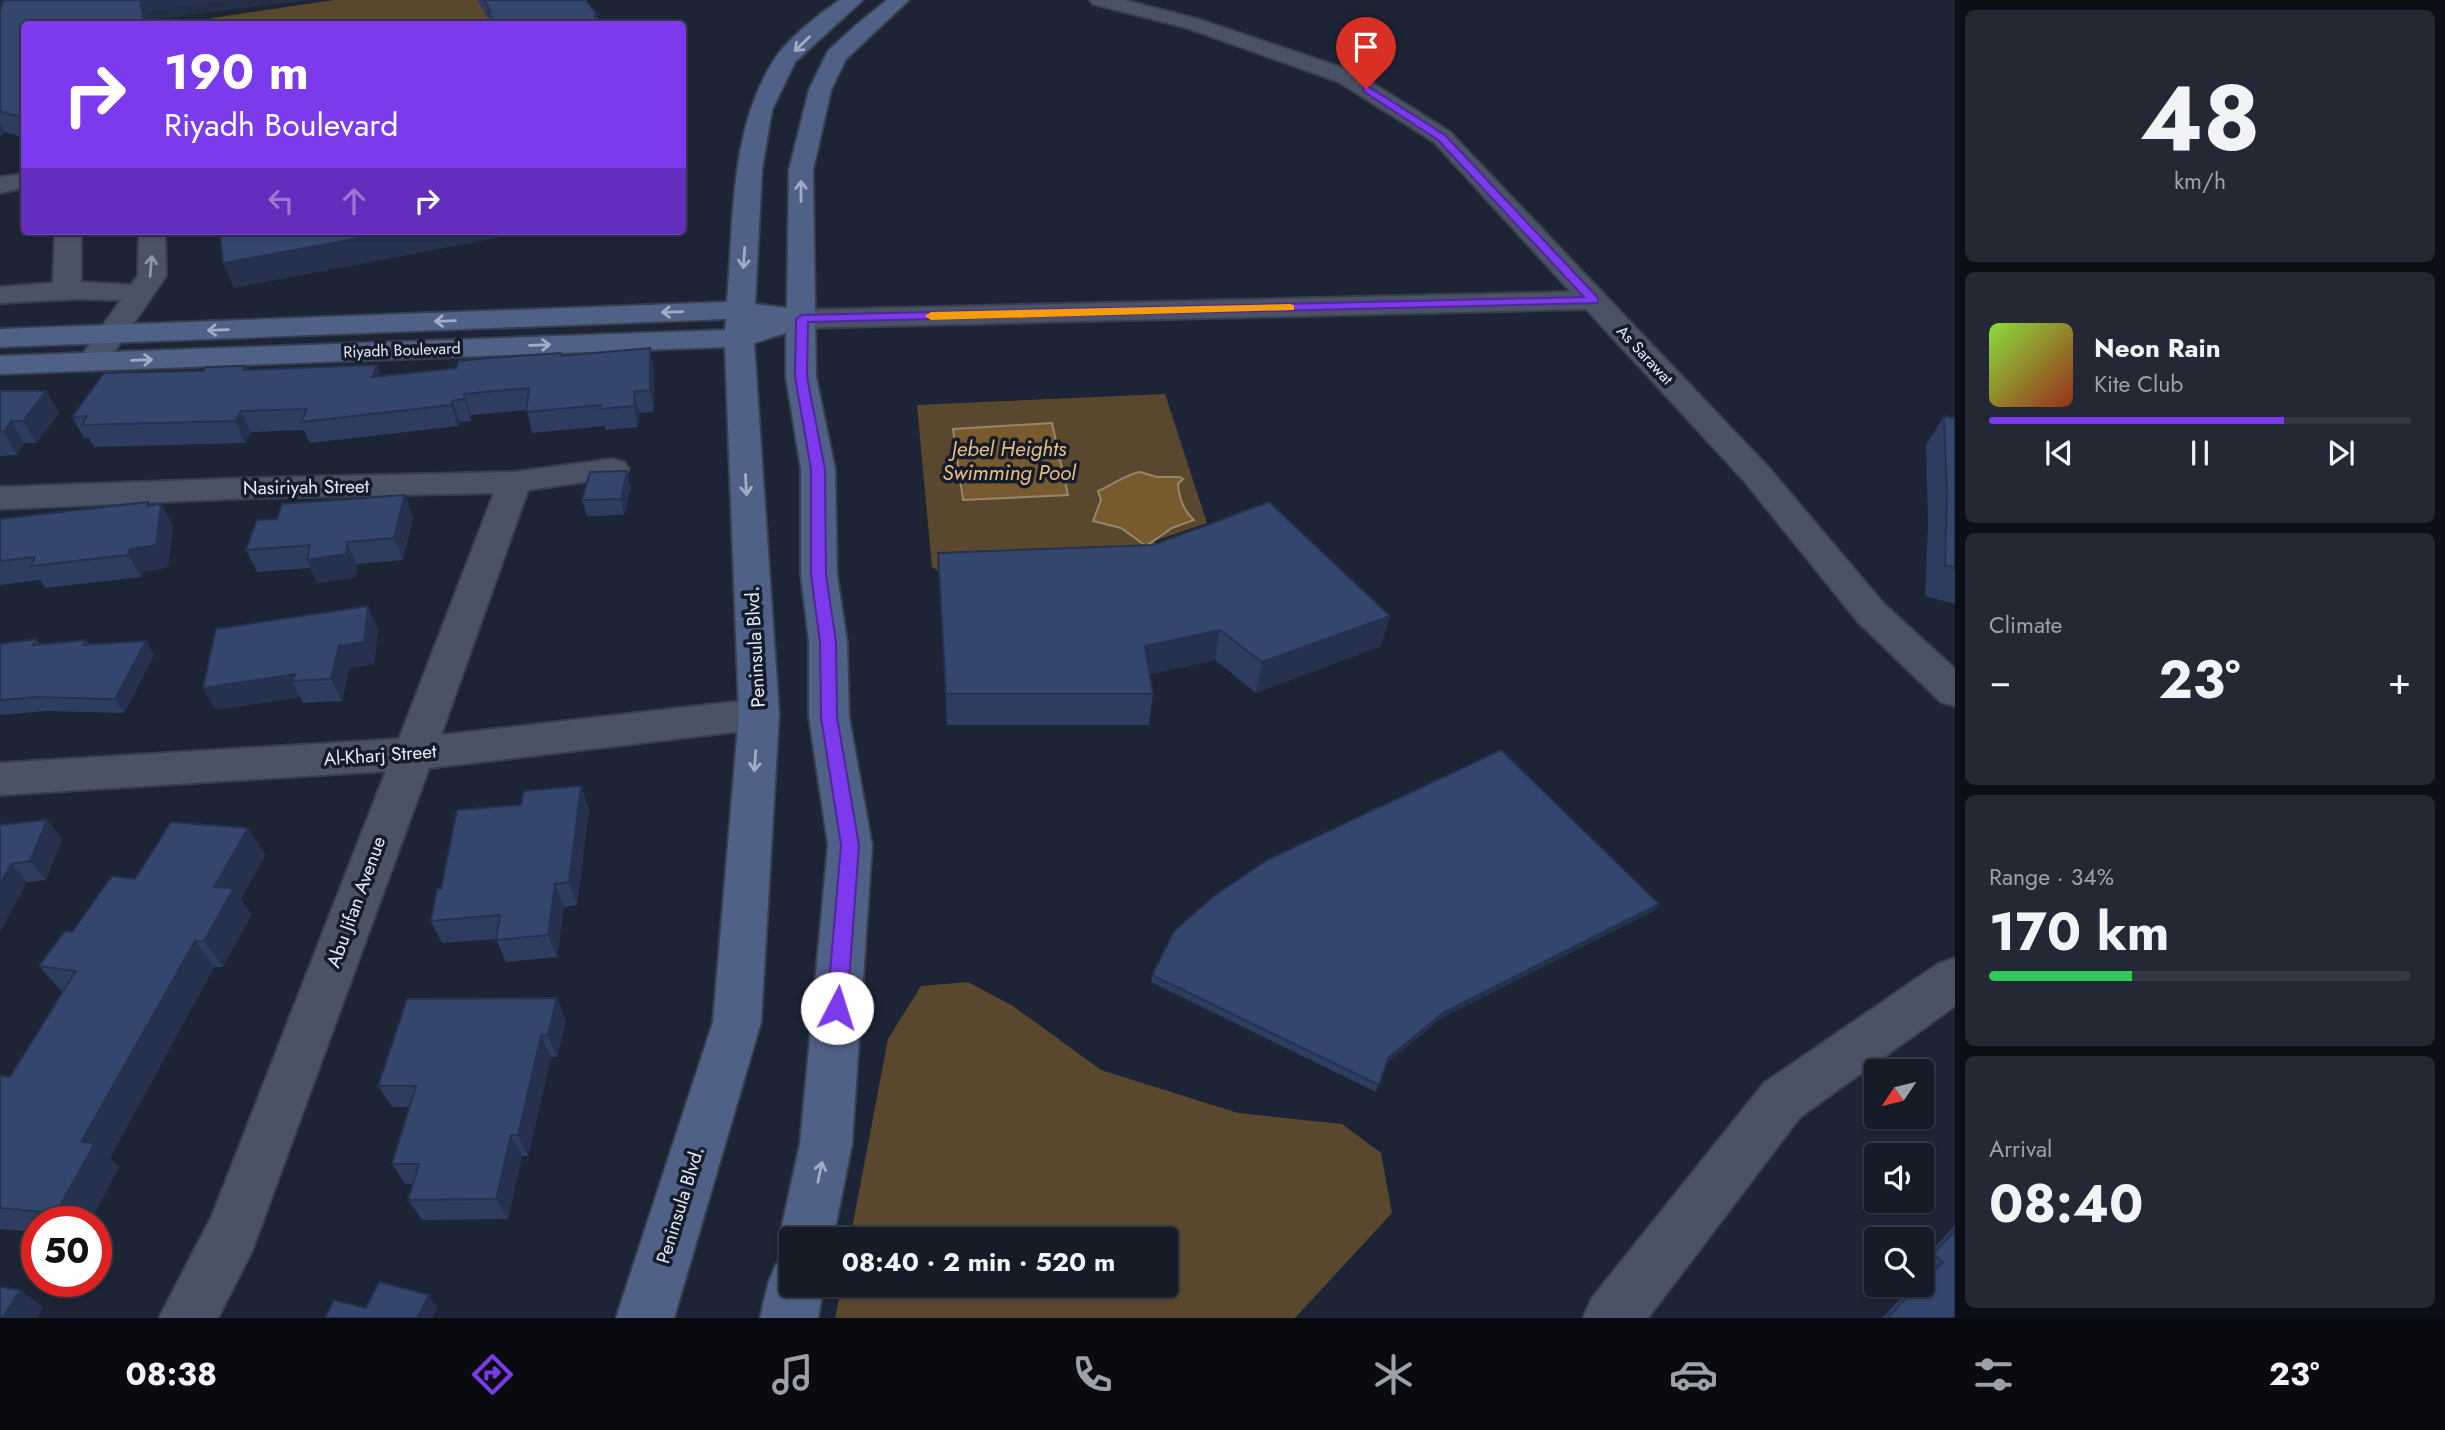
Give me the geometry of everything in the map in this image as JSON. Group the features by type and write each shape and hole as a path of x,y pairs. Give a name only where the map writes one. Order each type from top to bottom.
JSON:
{"main road":[{"name":"Peninsula Blvd.","path":"645,1318 737,1023 759,714 740,324 750,169 761,110 786,59 833,14 853,0"},
{"path":"809,1227 826,1144 850,845 829,717 828,642 819,575 818,469 801,377 801,170 820,90 836,56 863,29 899,0"},
{"name":"Riyadh Boulevard","path":"0,365 92,362 802,319"},
{"name":"Riyadh Boulevard","path":"0,338 740,324"},
{"path":"789,1318 793,1297"}],"street":[{"name":"As Sarawat","path":"1100,0 1194,24 1347,77 1441,138 1757,475 1871,613 1955,692"},
{"path":"0,185 21,182"},
{"path":"67,292 68,235"},
{"path":"92,362 152,276 152,235"},
{"path":"0,295 110,290 129,292 136,296"},
{"name":"Riyadh Boulevard","path":"802,319 1594,300"},
{"name":"Nasiriyah Street","path":"0,498 252,488 514,482 611,469"},
{"name":"Abu Jifan Avenue","path":"188,1318 233,1232 497,534 514,482"},
{"name":"Al-Kharj Street","path":"0,779 412,754 759,714"},
{"path":"1612,1318 1782,1100 1955,979"}],"shaded area":[{"path":"0,0 310,0 132,21 21,21 21,25 0,30"},
{"path":"334,0 579,0 593,21 212,21 212,18"},
{"name":"Jebel Heights Swimming Pool","path":"1165,394 1207,523 1154,541 1165,554 1147,565 937,570 932,567 917,405"},
{"path":"968,982 1013,1006 1101,1070 1238,1113 1342,1124 1381,1153 1392,1213 1295,1318 835,1318 839,1297 1178,1297 1178,1227 852,1227 888,1039 921,986"}],"water":[{"name":"Jebel Heights Swimming Pool","path":"1052,423 1068,495 963,500 953,429"},
{"path":"1140,472 1157,477 1183,479 1178,484 1180,494 1185,508 1194,520 1172,528 1146,546 1121,528 1093,521 1101,500 1098,491"}],"building":[{"path":"4,0 140,0 144,21 21,21 21,117 0,111 0,10"},
{"path":"484,0 586,0 597,15 594,16 598,21 493,21 488,12 491,12"},
{"path":"220,235 376,235 223,263"},
{"path":"650,348 650,390 634,392 634,406 600,409 601,405 526,412 529,388 464,394 464,399 453,401 451,405 301,422 307,409 241,411 235,421 82,425 87,416 72,417 104,373 203,371 206,367 245,366 243,370 377,365 372,377 457,368 458,361"},
{"path":"0,391 46,391 23,421 11,421 4,432 0,432"},
{"path":"1944,416 1955,418 1955,568 1945,565 1947,493"},
{"path":"627,471 621,499 582,500 590,472"},
{"path":"405,495 394,538 347,542 346,554 307,560 310,545 246,550 257,520 277,519 282,504"},
{"path":"148,502 147,506 161,504 156,545 130,549 128,555 31,566 35,557 0,561 0,519"},
{"path":"1269,502 1390,616 1262,662 1220,630 1145,646 1153,694 946,694 938,553 1153,545"},
{"path":"368,606 364,642 339,646 331,679 292,681 295,674 203,688 216,629"},
{"path":"36,639 33,645 86,640 83,645 146,641 115,699 37,697 0,700 0,644"},
{"path":"1501,750 1659,904 1444,1012 1388,1058 1379,1085 1152,975 1174,931 1214,896 1267,860"},
{"path":"581,786 569,882 555,884 548,935 496,940 500,915 431,921 437,889 441,889 457,810 521,805 524,791"},
{"path":"47,820 30,861 11,864 0,884 0,825"},
{"path":"171,822 248,828 214,887 234,888 204,941 195,941 81,1142 95,1143 60,1206 21,1206 21,1210 0,1208 0,1076 10,1077 76,971 39,966 65,931 72,932 112,876 135,879"},
{"path":"557,998 548,1035 541,1036 518,1135 511,1135 496,1199 408,1200 419,1164 392,1164 416,1086 378,1086 407,999"},
{"path":"1955,1231 1955,1318 1887,1318 1908,1297 1934,1297 1934,1271 1943,1262 1934,1253"},
{"path":"379,1282 429,1295 417,1318 325,1318 334,1300 366,1308"},
{"path":"0,1287 20,1290 3,1318 0,1318"}],"slow traffic":[{"path":"931,316 1290,307"}],"route":[{"path":"837,1008 850,845 829,717 828,642 819,575 818,469 801,377 802,319 1594,300 1441,138 1366,89"}]}
